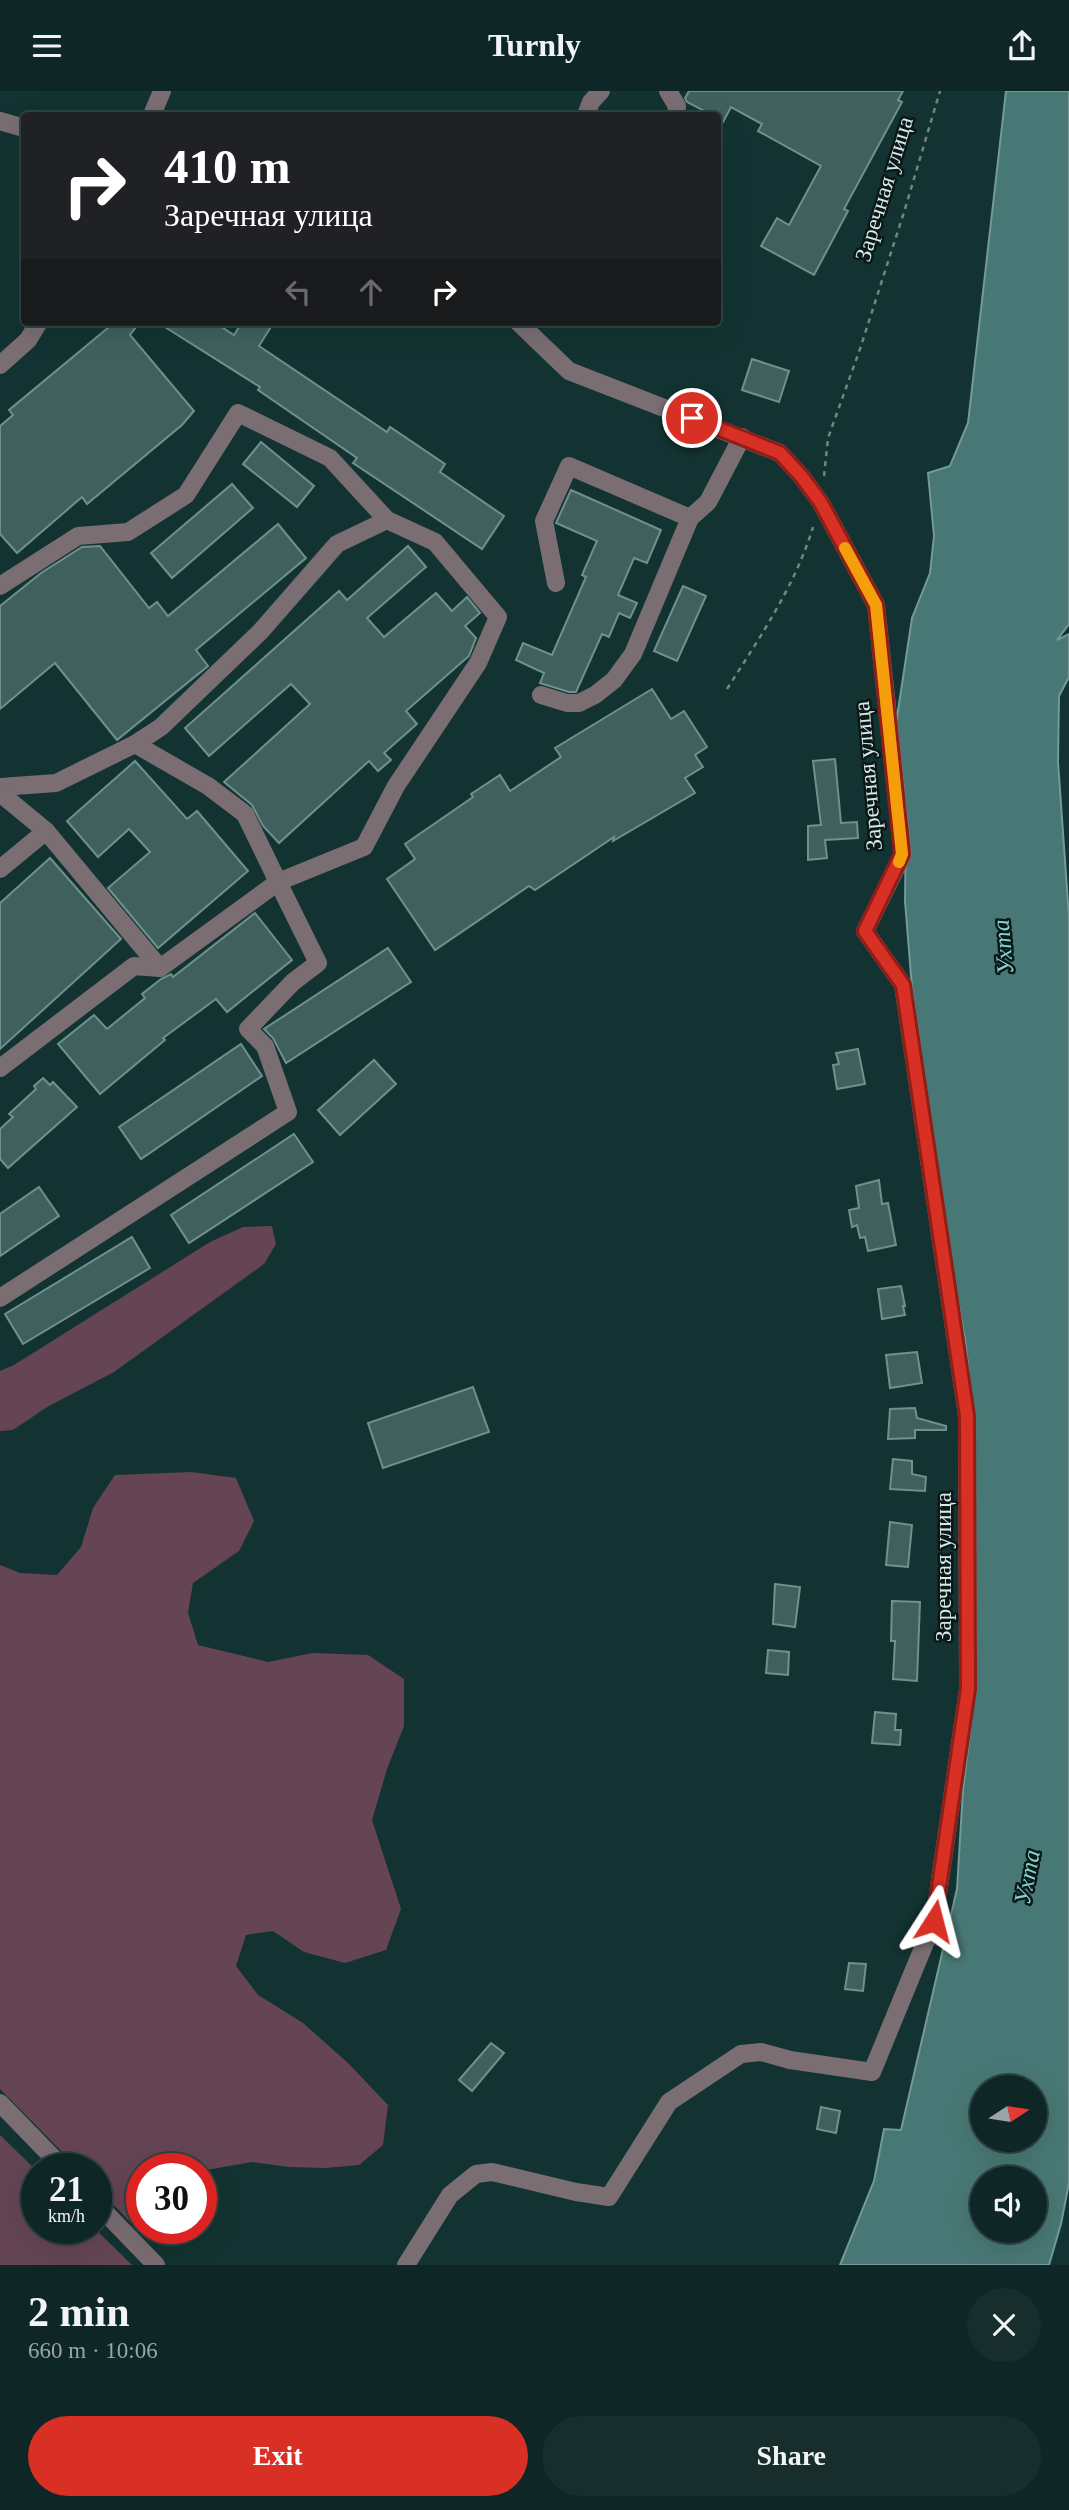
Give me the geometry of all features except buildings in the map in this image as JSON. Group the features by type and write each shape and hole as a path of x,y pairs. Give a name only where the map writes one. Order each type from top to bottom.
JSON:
{"street":[{"path":"153,112 162,91"},
{"path":"587,112 591,102 601,91"},
{"path":"668,91 677,106 676,112"},
{"path":"0,121 21,127"},
{"path":"0,365 28,340 37,326"},
{"name":"Заречная улица","path":"406,2265 450,2195 476,2174 492,2172 608,2197 669,2102 741,2055 761,2052 790,2060 872,2072 934,1921 968,1689 967,1416 903,985 865,931 902,854 876,605 821,503 780,453 569,371 522,326"},
{"path":"0,586 78,535 128,532 186,495 238,413 330,458 387,520 435,542 498,618 478,663 396,786 364,847 278,883 160,968 134,966 0,1068"},
{"path":"541,695 567,703 579,703 595,695 614,680 633,654 690,518 708,502 742,437"},
{"path":"556,583 544,521 569,466 690,518"},
{"path":"0,786 56,783 135,744 161,727 260,632 337,544 387,520"},
{"path":"0,1298 288,1112 265,1046 248,1029 293,982 317,963 245,814 208,786 135,744"},
{"path":"0,793 47,831 160,968"},
{"path":"0,869 47,831"},
{"path":"0,2103 48,2153"},
{"path":"112,2220 156,2265"}],"path":[{"name":"Заречная улица","path":"821,503 828,438 893,247 940,91"},
{"path":"727,689 774,615 805,552 821,503"}],"shaded area":[{"path":"272,1226 276,1244 264,1264 114,1372 47,1407 13,1430 0,1431 0,1371 14,1365 210,1242 243,1227"},
{"path":"191,1472 236,1478 254,1521 239,1551 193,1583 188,1613 198,1645 268,1662 313,1653 368,1655 404,1679 404,1726 387,1769 372,1820 401,1909 386,1950 345,1963 304,1952 273,1931 246,1935 236,1966 258,1995 303,2023 348,2063 388,2105 383,2145 359,2165 325,2168 252,2162 217,2168 217,2153 126,2153 126,2218 112,2203 112,2153 63,2153 0,2089 0,1565 20,1573 57,1575 81,1547 93,1508 115,1475"},
{"path":"0,2135 21,2155 21,2244 110,2244 132,2265 0,2265"}],"water":[{"name":"Ухта","path":"1006,91 1069,91 1069,624 1057,640 1069,634 1069,677 1059,696 1058,762 1069,917 1069,2183 1049,2265 840,2265 874,2181 884,2129 901,2130 957,1889 963,1790 973,1708 974,1417 965,1339 951,1263 912,988 905,901 906,823 896,724 912,618 930,573 934,536 928,473 950,466 968,423"}],"slow traffic":[{"path":"845,548 876,605 902,854 899,862"}],"route":[{"path":"692,418 780,453 821,503 876,605 902,854 865,931 903,985 967,1416 968,1689 934,1921"}]}
